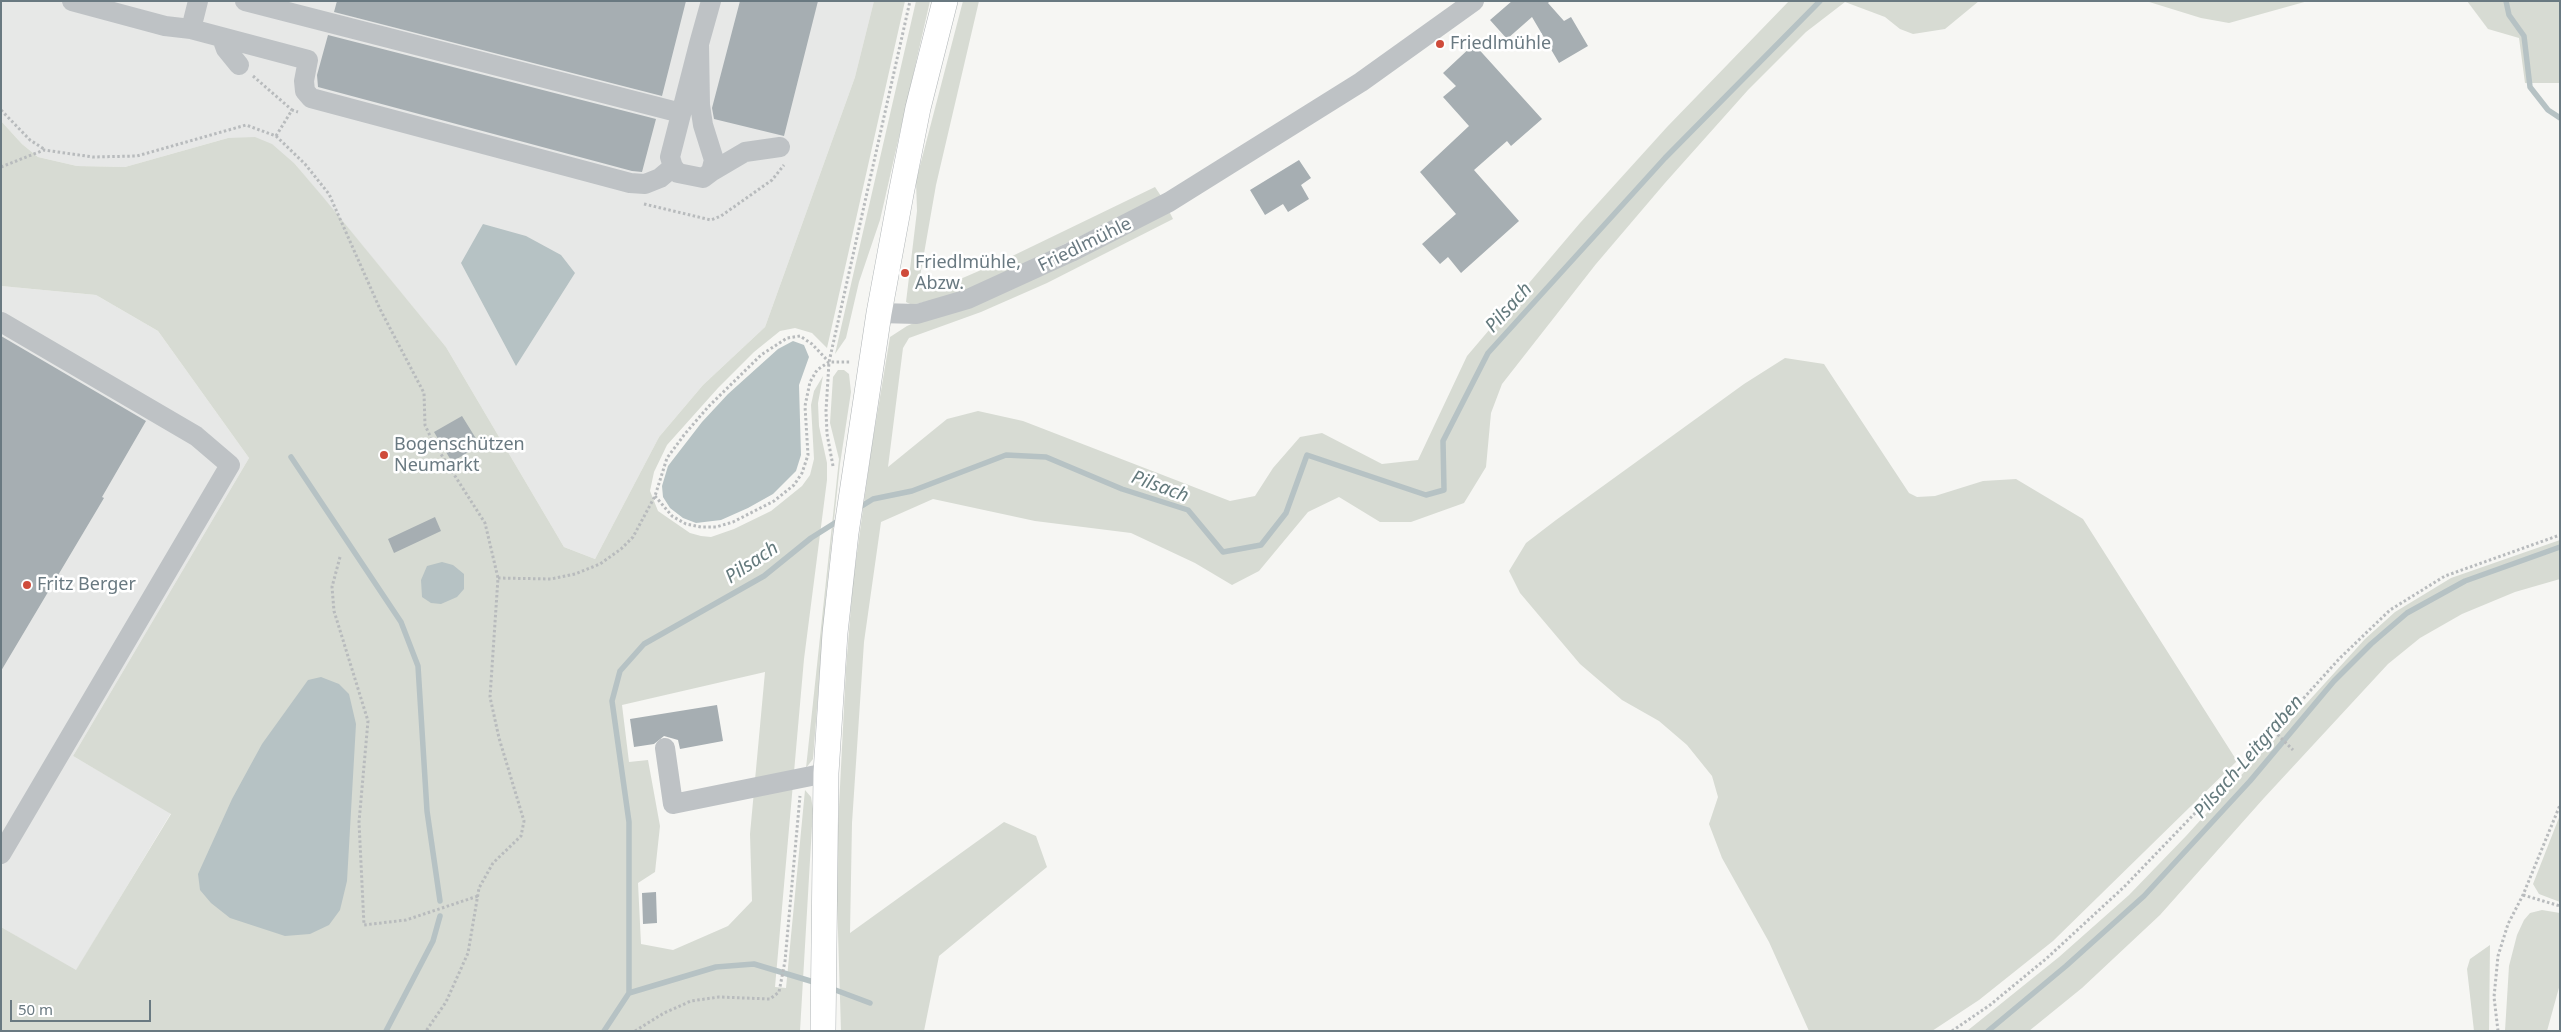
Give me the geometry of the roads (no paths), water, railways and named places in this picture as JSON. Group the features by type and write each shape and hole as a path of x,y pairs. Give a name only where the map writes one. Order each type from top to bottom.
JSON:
{"main road":[{"path":"824,1031 826,773 835,633 846,533 843,474 879,313 918,108 945,1"}],"street":[{"path":"72,1 165,26 191,29 308,60 304,81 305,91 311,98 630,183 645,184 660,178 672,167"},
{"path":"191,29 198,1"},
{"path":"246,1 681,113"},
{"path":"712,1 670,157 672,167 678,173 688,177 703,178 745,152 780,147"},
{"name":"Friedlmühle","path":"879,313 917,314 968,299 1071,252 1169,202 1361,82 1474,1"},
{"path":"222,38 226,49 239,65"},
{"path":"699,44 700,105 703,125 714,160 711,172"},
{"path":"1,322 196,436 230,465 1,854"},
{"path":"665,748 673,804 826,773"}],"waterway":[{"name":"Pilsach","path":"857,509 873,499 912,491 1006,455 1046,457 1122,489 1188,510 1223,552 1261,545 1286,513 1307,455 1426,495 1444,490 1443,441 1488,353 1665,158 1820,1"},
{"path":"2506,1 2509,15 2524,36 2530,87 2548,110 2560,118"},
{"path":"291,457 401,622 418,666 427,811 440,901"},
{"name":"Pilsach","path":"604,1031 629,993 629,822 612,701 620,671 644,644 764,576 811,538 841,519"},
{"name":"Pilsach-Leitgraben","path":"1988,1031 2066,966 2144,896 2250,781 2334,681 2371,644 2407,613 2465,581 2560,547"},
{"path":"386,1031 433,941 440,916"},
{"path":"629,993 716,967 754,964 817,983"},
{"path":"830,988 870,1003"}],"place":[{"name":"Friedlmühle","path":"1440,44"},
{"name":"Friedlmühle, Abzw.","path":"905,273"},
{"name":"Bogenschützen Neumarkt","path":"384,455"},
{"name":"Fritz Berger","path":"27,585"}]}
